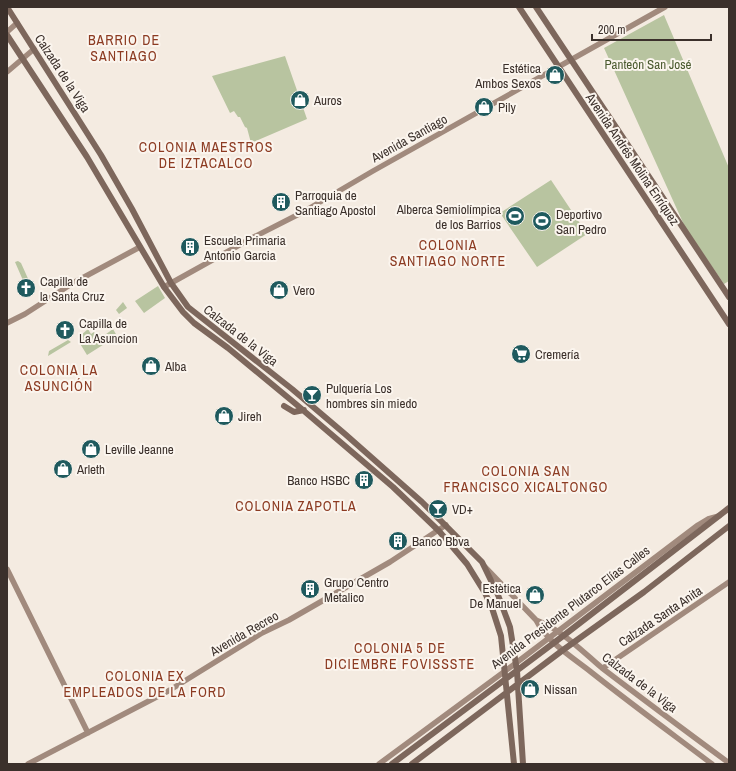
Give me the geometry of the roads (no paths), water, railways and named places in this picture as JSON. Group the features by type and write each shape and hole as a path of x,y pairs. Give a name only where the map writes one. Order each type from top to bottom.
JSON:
{"main road":[{"name":"Calzada de la Viga","path":"7,7 98,150 132,208 171,283 188,307 270,371 345,434 422,502 482,562"},
{"name":"Avenida Andrés Molina Enríquez","path":"519,7 729,324"},
{"name":"Avenida Andrés Molina Enríquez","path":"536,7 729,296"},
{"name":"Calzada de la Viga","path":"7,35 87,157 164,287 183,312 194,324 228,348 304,410 392,487 438,532 467,564 485,593 500,631 514,764"},
{"path":"87,157 98,150"},
{"path":"228,348 232,342"},
{"path":"284,406 294,412 304,410"},
{"name":"Avenida Presidente Plutarco Elías Calles","path":"392,764 554,643 729,508"},
{"path":"412,764 572,643 644,592 729,526"},
{"path":"482,562 498,595 510,627 517,671 523,764"},
{"path":"513,756 522,755"}],"street":[{"name":"Avenida Santiago","path":"164,287 303,212 665,7"},
{"path":"7,32 17,23"},
{"path":"7,72 34,49"},
{"path":"7,323 25,314 73,283 140,247"},
{"name":"Avenida Presidente Plutarco Elías Calles","path":"379,764 516,663 698,525 708,519 719,516"},
{"name":"Avenida Recreo","path":"28,764 187,680 262,633 289,620 373,572 438,532 446,525"},
{"name":"Calzada de la Viga","path":"482,562 536,620 540,628 554,643 712,764"},
{"path":"7,570 88,733"},
{"name":"Calzada Santa Anita","path":"603,668 729,582"},
{"name":"Calzada de la Viga","path":"536,620 545,623 557,631 603,668 729,763"}],"place":[{"name":"Estética Ambos Sexos","path":"555,75"},
{"name":"Auros","path":"300,100"},
{"name":"Pily","path":"484,107"},
{"name":"Parroquia de Santiago Apostol","path":"281,202"},
{"name":"Alberca Semiolímpica de los Barrios","path":"515,216"},
{"name":"Deportivo San Pedro","path":"542,221"},
{"name":"Escuela Primaria Antonio Garcia","path":"190,247"},
{"name":"Capilla de la Santa Cruz","path":"26,288"},
{"name":"Vero","path":"279,290"},
{"name":"Capilla de La Asuncion","path":"65,330"},
{"name":"Cremería","path":"521,354"},
{"name":"Alba","path":"151,366"},
{"name":"Pulquería Los hombres sin miedo","path":"312,395"},
{"name":"Jireh","path":"224,416"},
{"name":"Leville Jeanne","path":"91,449"},
{"name":"Arleth","path":"63,469"},
{"name":"Banco HSBC","path":"364,480"},
{"name":"VD+","path":"438,509"},
{"name":"Banco Bbva","path":"398,541"},
{"name":"Grupo Centro Metalico","path":"310,589"},
{"name":"Estètica De Manuel","path":"535,595"},
{"name":"Nissan","path":"530,689"}],"district":[{"name":"BARRIO DE SANTIAGO","path":"124,48"},
{"name":"COLONIA MAESTROS DE IZTACALCO","path":"206,156"},
{"name":"COLONIA SANTIAGO NORTE","path":"448,254"},
{"name":"COLONIA LA ASUNCIÓN","path":"59,378"},
{"name":"COLONIA SAN FRANCISCO XICALTONGO","path":"526,480"},
{"name":"COLONIA ZAPOTLA","path":"296,506"},
{"name":"COLONIA 5 DE DICIEMBRE FOVISSSTE","path":"400,656"},
{"name":"COLONIA EX EMPLEADOS DE LA FORD","path":"145,684"}],"park label":[{"name":"Panteón San José","path":"648,64"}]}
